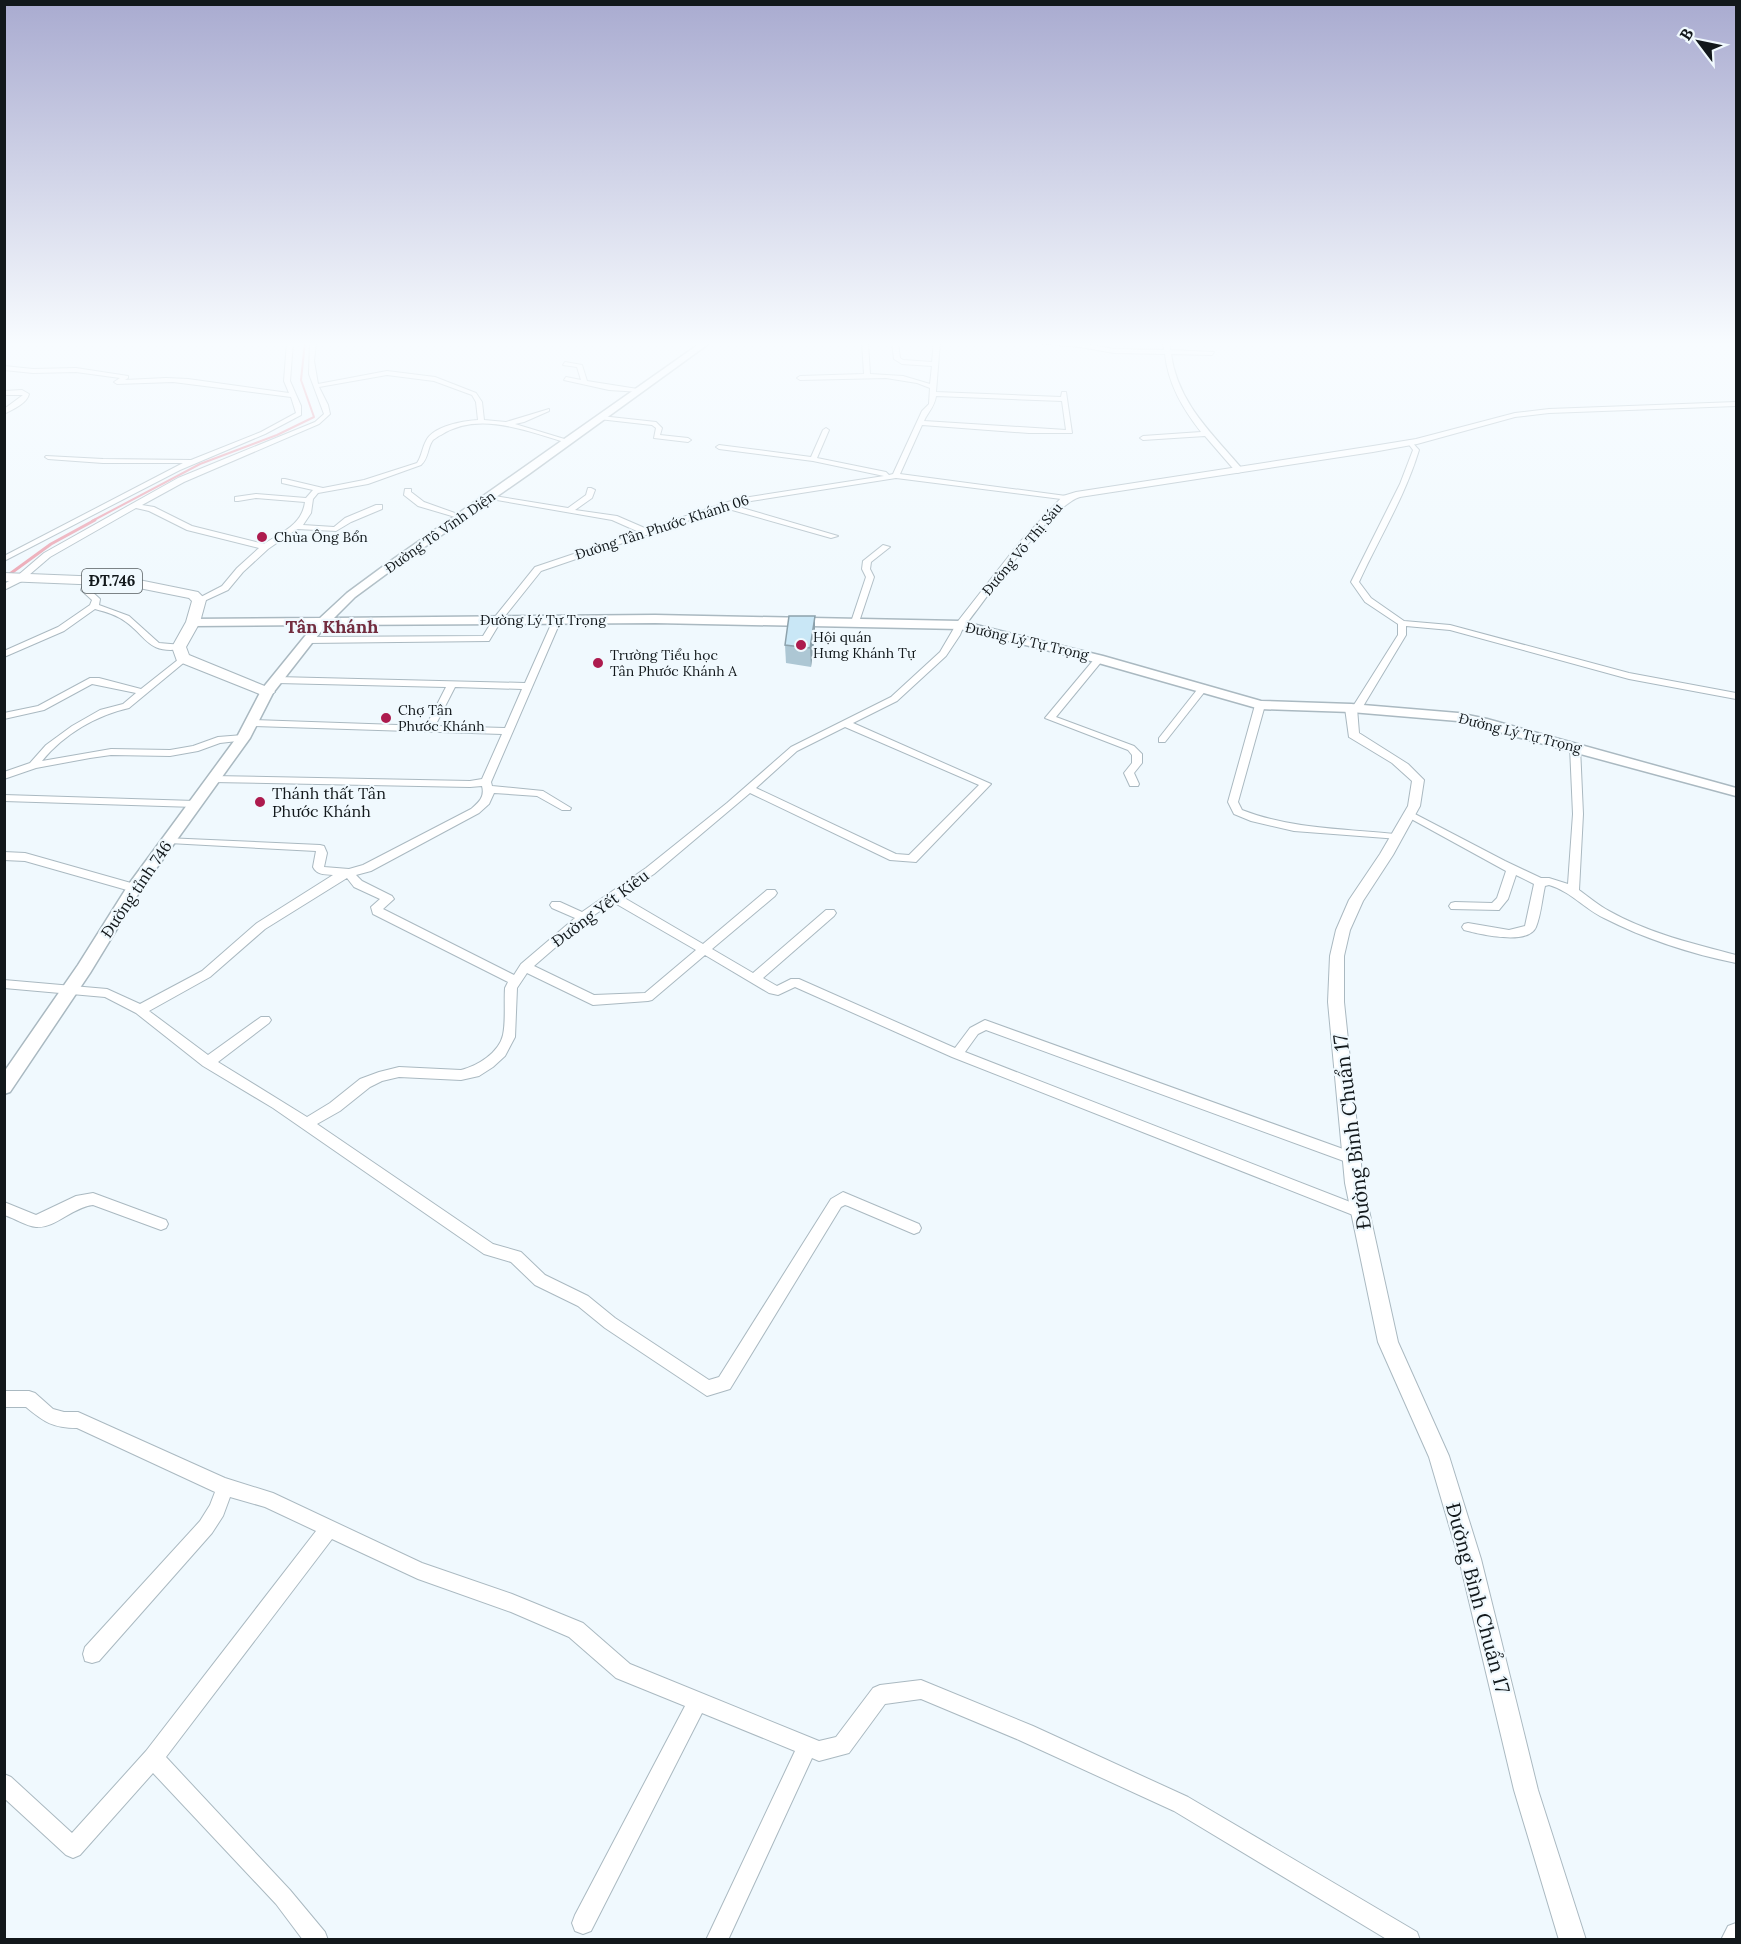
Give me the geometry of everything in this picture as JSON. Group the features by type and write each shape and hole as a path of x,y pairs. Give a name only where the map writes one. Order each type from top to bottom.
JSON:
{"main road":[{"name":"Đường Tô Vĩnh Diện","path":"323,621 351,595 580,433"},
{"name":"ĐT.746","path":"4,577 129,582 193,595 200,600"},
{"path":"200,600 181,653 272,686"},
{"name":"Đường Lý Tự Trọng","path":"193,622 557,620 960,625 1099,659 1260,705 1354,708 1458,717 1737,792"},
{"name":"Đường tỉnh 746","path":"4,1087 70,990 134,888 243,738 272,686 323,621"}],"street":[{"path":"4,559 192,461 260,433"},
{"path":"4,588 21,578 47,555 135,506 221,462 293,433"},
{"path":"285,481 320,489 365,482 419,464 423,460 430,439 439,433"},
{"path":"538,433 568,441"},
{"path":"657,433 656,437 688,440"},
{"path":"813,459 825,433"},
{"path":"719,447 813,459 895,476 915,433"},
{"name":"Đường Võ Thị Sáu","path":"960,625 1022,545 1066,498 1079,494 1240,471 1410,442 1446,433"},
{"path":"1143,438 1207,434 1240,471"},
{"path":"1354,708 1402,635 1400,620 1367,601 1359,592 1355,582 1389,518 1412,464 1416,450 1410,442"},
{"path":"48,457 103,461 192,461"},
{"name":"Đường Tân Phước Khánh 06","path":"309,640 482,640 489,636 497,620 538,569 723,505 762,496 895,476 1066,498"},
{"path":"200,600 225,588 265,547 296,527 307,513 309,500 320,489"},
{"path":"569,511 589,496 591,490"},
{"path":"408,491 407,493 420,504 462,517"},
{"path":"238,500 256,496 309,500"},
{"path":"491,497 614,518 644,531"},
{"path":"723,505 834,536"},
{"path":"135,506 151,509 190,528 265,547"},
{"path":"296,527 336,529 348,520 379,507"},
{"path":"855,622 870,577 866,569 867,561 886,547"},
{"path":"4,654 61,629 94,606 96,599 84,590 89,580"},
{"path":"34,765 39,756 73,730 105,710 116,706 126,706 181,653 157,646 144,637 134,623 119,614 94,606"},
{"path":"140,1010 206,974 261,926 321,886 349,873 367,868 475,812 485,802 487,786 508,731 557,620"},
{"path":"1402,624 1417,622 1500,640 1630,677 1711,688 1737,696"},
{"name":"Đường Yết Kiêu","path":"306,1124 335,1107 365,1083 379,1077 399,1072 461,1075 474,1072 500,1053 509,1038 511,988 525,967 582,917 650,871 794,749 894,699 944,654 960,625"},
{"path":"1099,659 1050,718 1131,748 1137,754 1137,764 1129,773 1134,784"},
{"path":"4,716 41,708 90,681 99,681 143,692"},
{"path":"272,686 452,684 528,686"},
{"path":"429,729 452,684"},
{"path":"1162,740 1203,688"},
{"path":"1260,705 1233,802 1238,812 1251,819 1288,826 1395,837"},
{"name":"Đường Bình Chuẩn 17","path":"1354,708 1353,734 1375,751 1411,771 1418,780 1417,794 1409,815 1347,917 1337,956 1336,1002 1358,1211 1388,1342 1439,1456 1467,1548 1503,1688 1526,1790 1573,1940"},
{"path":"252,723 508,731"},
{"path":"749,789 894,857 912,859 986,784 844,723"},
{"path":"4,776 34,765 111,752 170,753 195,749 218,740 243,738"},
{"path":"1573,891 1578,813 1575,747"},
{"path":"212,779 470,784 539,793 566,808"},
{"path":"4,798 195,804"},
{"path":"1409,815 1540,882 1546,881 1573,891 1589,904 1618,920 1680,944 1737,959"},
{"path":"169,840 320,848 322,853 318,867 321,870 349,873 358,884 388,899 377,907 377,910 516,981"},
{"path":"4,856 25,857 134,888"},
{"path":"1455,906 1495,907 1502,899 1512,869"},
{"path":"1468,927 1511,933 1526,932 1530,928 1540,882"},
{"path":"525,967 593,1000 648,997 771,893"},
{"path":"614,897 702,950 778,991 795,982 957,1054 1358,1211"},
{"path":"556,905 582,917"},
{"path":"754,979 830,913"},
{"path":"4,984 107,993 140,1010 208,1062 250,1086 489,1249 516,1257 540,1280 583,1301 610,1323 706,1388 724,1384 836,1203 843,1198 914,1228"},
{"path":"208,1062 265,1020"},
{"path":"957,1054 974,1030 985,1025 1352,1158"},
{"path":"4,1208 36,1221 45,1219 81,1200 93,1199 161,1224"},
{"path":"4,1399 29,1399 49,1416 64,1420 78,1419 222,1486 267,1499 438,1578 512,1603 576,1630 623,1671 819,1751 842,1746 880,1695 921,1689 1026,1733 1181,1804 1409,1940"},
{"path":"92,1654 206,1527 223,1498 222,1486"},
{"path":"4,1784 73,1848 153,1758 329,1529"},
{"path":"583,1923 698,1701"},
{"path":"717,1940 807,1746"},
{"path":"153,1758 283,1897 317,1940"},
{"path":"1732,1940 1737,1934"}],"building":[{"path":"789,616 815,616 810,648 785,645"}],"waterway":[{"path":"92,521 200,464 282,433"},
{"path":"7,576 51,544 95,520"}],"place":[{"name":"Chùa Ông Bổn","path":"262,537"},
{"name":"Hội quán Hưng Khánh Tự","path":"801,645"},
{"name":"Trường Tiểu học Tân Phước Khánh A","path":"598,663"},
{"name":"Chợ Tân Phước Khánh","path":"386,718"},
{"name":"Thánh thất Tân Phước Khánh","path":"260,802"}],"district":[{"name":"Tân Khánh","path":"332,627"}]}
